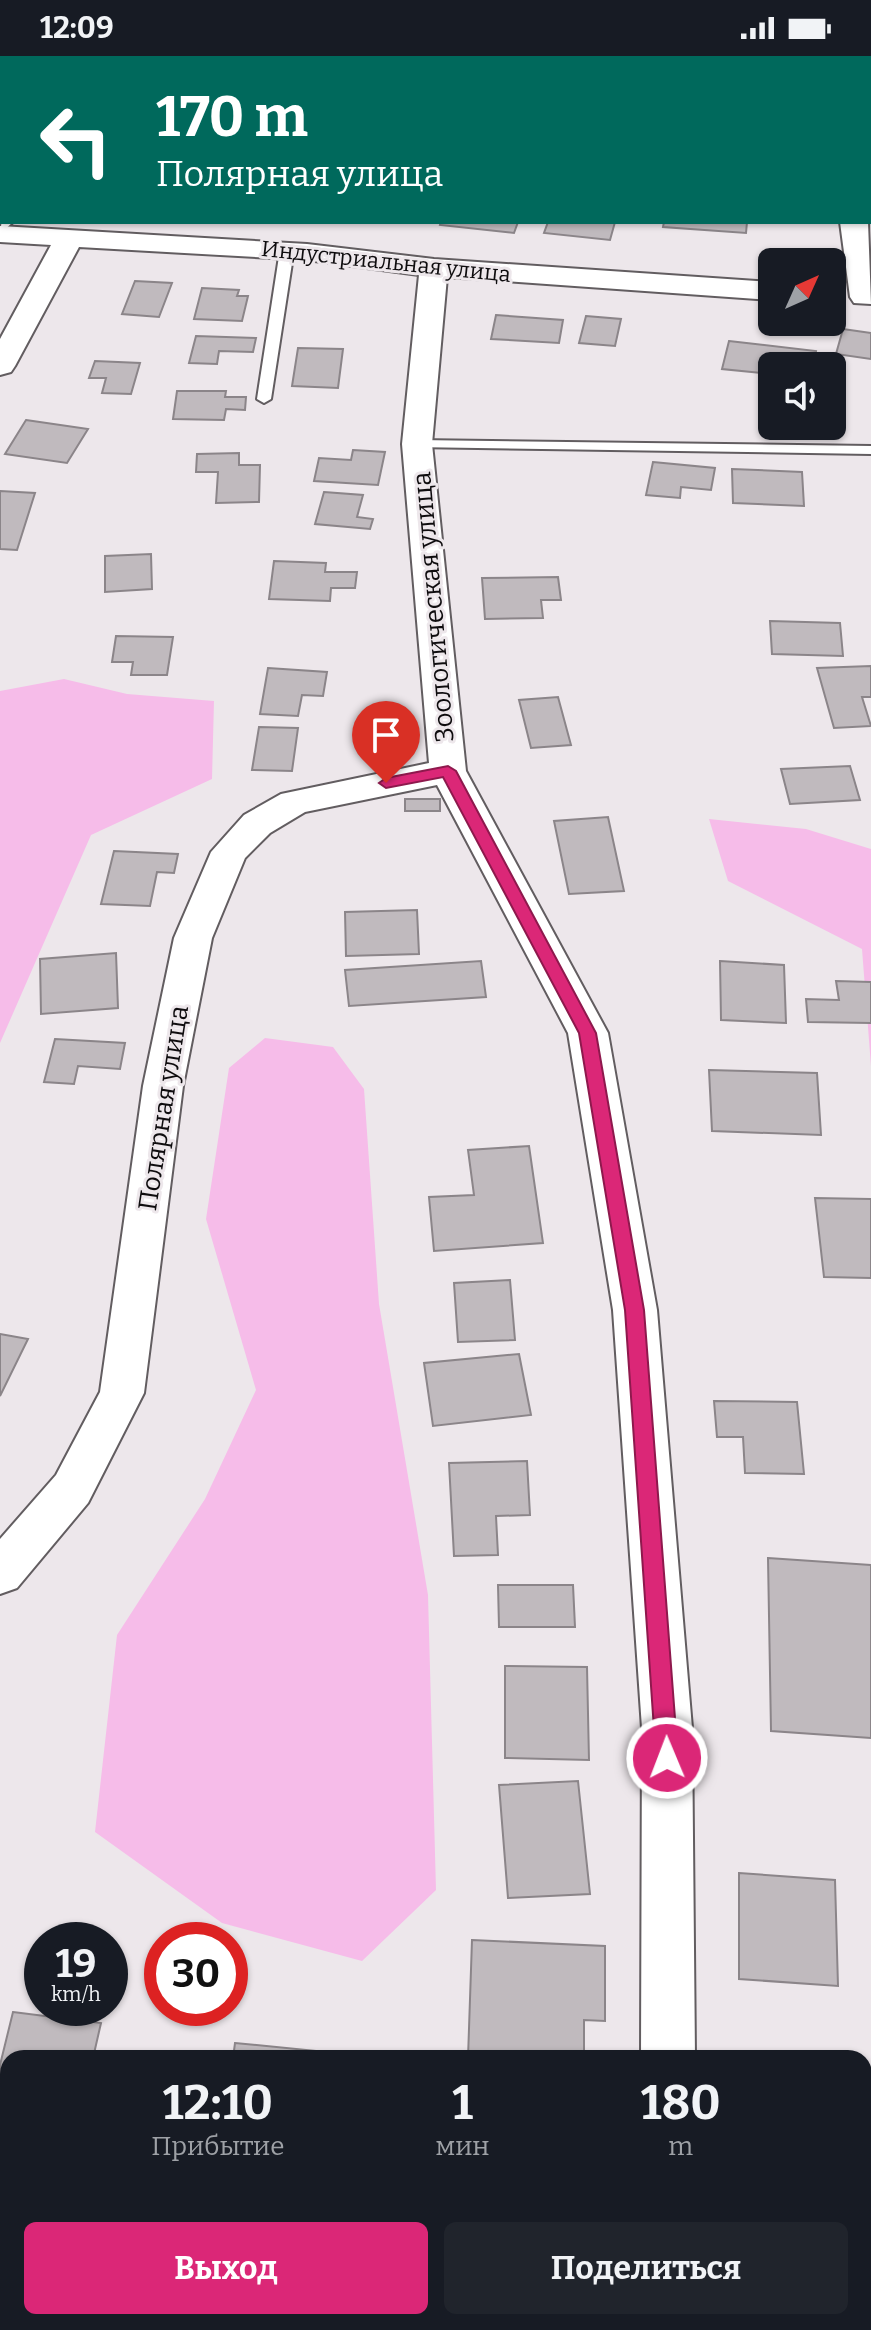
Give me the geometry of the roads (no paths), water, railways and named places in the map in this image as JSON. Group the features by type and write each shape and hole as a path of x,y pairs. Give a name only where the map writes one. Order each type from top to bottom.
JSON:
{"street":[{"path":"846,297 869,299 854,224"},
{"name":"Индустриальная улица","path":"0,232 287,250 434,268 758,290"},
{"path":"0,366 70,237"},
{"name":"Зоологическая улица","path":"434,268 417,444 448,771 588,1033 635,1310 667,1728 668,2050"},
{"name":"Полярная улица","path":"0,1573 72,1489 122,1393 163,1086 193,938 229,852 257,824 294,802 448,771"}],"lane":[{"path":"264,399 287,250"},
{"path":"417,444 871,450"}]}
